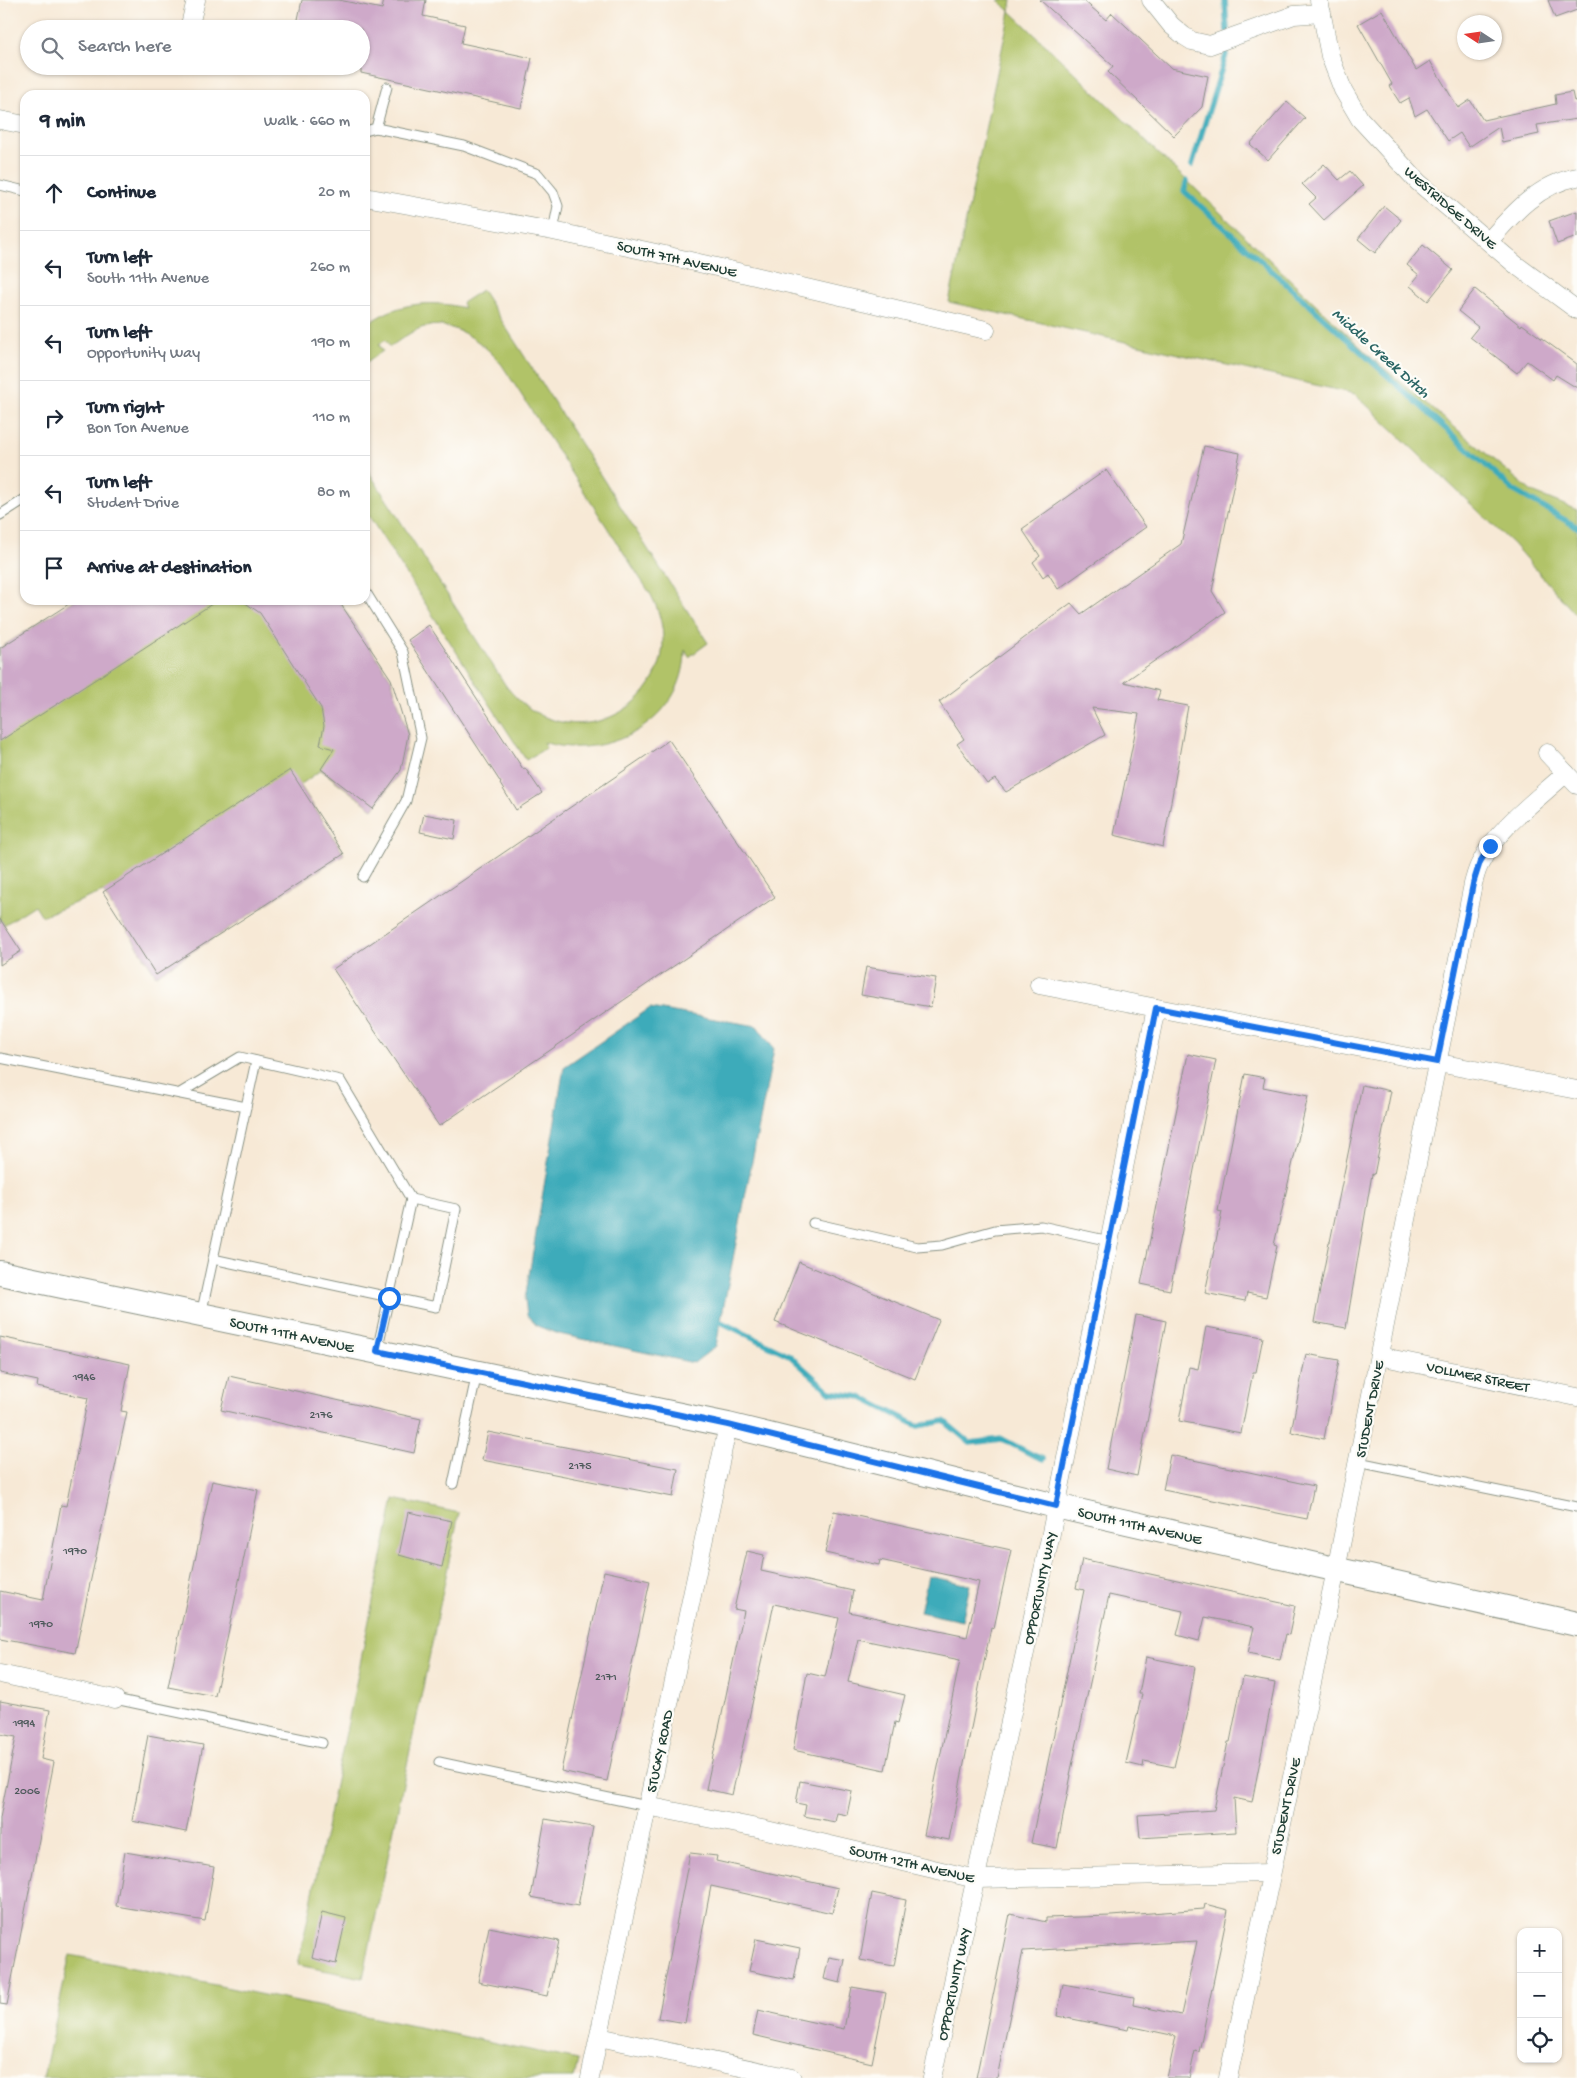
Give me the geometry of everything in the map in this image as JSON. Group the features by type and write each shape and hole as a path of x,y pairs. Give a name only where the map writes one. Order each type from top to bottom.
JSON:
{"street":[{"path":"191,20 196,0"},
{"path":"1151,0 1171,25 1184,36 1192,41 1210,45 1320,7"},
{"name":"WESTRIDGE DRIVE","path":"1320,7 1330,56 1343,90 1360,119 1418,182 1516,265 1577,310"},
{"path":"0,120 20,125"},
{"path":"1489,241 1511,216 1546,187 1577,177"},
{"name":"SOUTH 7TH AVENUE","path":"370,198 553,231 656,253 986,330"},
{"path":"1547,753 1572,779"},
{"name":"STUDENT DRIVE","path":"1228,2078 1336,1570 1473,884 1480,862 1490,846 1505,829 1572,779"},
{"path":"1039,985 1577,1090"},
{"name":"OPPORTUNITY WAY","path":"932,2078 1056,1506 1156,1008"},
{"name":"SOUTH 11TH AVENUE","path":"0,1274 728,1425 1056,1506 1577,1624"},
{"name":"VOLLMER STREET","path":"1379,1356 1577,1397"},
{"name":"STUCKY ROAD","path":"590,2078 728,1425"},
{"path":"0,1674 115,1698"},
{"name":"SOUTH 12TH AVENUE","path":"648,1806 762,1829 976,1879 1271,1873"},
{"path":"599,2037 792,2078"}],"lane":[{"path":"376,128 386,87"},
{"path":"370,129 376,128 464,146 538,174 553,192 558,206 553,231"},
{"path":"0,185 20,189"},
{"path":"0,515 20,502"},
{"path":"363,877 406,801 421,738 403,652 370,599"},
{"path":"180,1093 240,1057 340,1080 410,1199 377,1351"},
{"path":"0,1058 246,1107"},
{"path":"201,1315 256,1061"},
{"path":"213,1259 436,1307 456,1209 410,1199"},
{"path":"813,1223 917,1247 942,1245 995,1230 1041,1226 1110,1241"},
{"path":"453,1484 477,1372"},
{"path":"1358,1462 1577,1507"},
{"path":"115,1698 322,1743"},
{"path":"439,1762 648,1806"}],"green space":[{"path":"998,0 1012,0 1010,11"},
{"path":"1010,11 1373,359 1532,492 1577,510 1577,616 1513,544 1355,394 949,302"},
{"path":"482,290 708,643 689,657 685,650 681,675 672,698 657,716 638,731 616,741 592,746 567,747 543,742 546,748 526,760 370,518 370,474 506,686 534,711 565,723 595,722 624,710 646,690 660,663 662,631 651,595 502,365 477,341 455,329 444,326 421,328 405,336 390,347 385,340 379,345 383,351 370,360 370,322 376,318 388,312 412,305 438,304 464,308 462,303"},
{"path":"67,605 341,605 391,679 408,735 401,770 373,809 321,770 300,785 344,854 156,975 103,892 42,916 35,905 4,925 0,919 0,648"},
{"path":"394,1499 459,1513 363,1978 298,1965"},
{"path":"70,1955 578,2060 574,2078 43,2078"}],"water":[{"path":"650,1008 757,1026 774,1049 716,1346 694,1363 559,1334 537,1326 527,1315 525,1299 564,1067"},
{"path":"928,1576 970,1585 962,1621 920,1612"}],"building":[{"path":"302,0 339,0 382,9 384,0 426,0 423,16 465,25 461,43 532,58 521,108 370,75 370,20 298,20"},
{"path":"1040,0 1083,0 1106,20 1112,13 1171,68 1208,76 1202,107 1174,136 1108,72 1113,66"},
{"path":"1548,0 1577,0 1577,10 1555,18"},
{"path":"1382,10 1416,70 1430,61 1458,108 1470,100 1483,120 1556,104 1555,95 1572,92 1574,101 1577,100 1577,119 1537,125 1539,134 1502,142 1499,127 1469,147 1460,133 1448,141 1427,109 1415,116 1409,98 1400,103 1389,86 1392,84 1358,24"},
{"path":"1287,102 1305,118 1268,160 1250,144"},
{"path":"1324,164 1339,180 1350,171 1363,186 1324,220 1309,204 1316,198 1302,184"},
{"path":"1384,206 1401,220 1375,253 1358,239"},
{"path":"1577,211 1577,237 1557,244 1549,221"},
{"path":"1423,245 1453,270 1428,301 1410,286 1419,275 1407,265"},
{"path":"1475,289 1521,326 1522,324 1577,364 1577,388 1556,375 1553,380 1527,361 1517,373 1470,337 1478,327 1458,311"},
{"path":"1204,446 1240,453 1212,591 1225,612 1124,682 1160,691 1157,700 1188,706 1163,847 1114,835 1139,714 1092,708 1105,735 1006,792 995,779 987,784 957,744 964,739 939,702 1071,603 1081,614 1181,544"},
{"path":"1106,470 1146,527 1058,589 1048,573 1043,577 1033,562 1040,556 1022,529"},
{"path":"67,605 210,605 0,741 0,648"},
{"path":"248,605 341,605 391,679 408,735 401,770 373,809 321,769 334,749 320,745 324,726 321,708 260,613"},
{"path":"429,625 523,769 525,768 542,793 516,810 501,783 408,640"},
{"path":"669,740 775,897 439,1126 333,969"},
{"path":"290,770 344,854 156,975 103,892"},
{"path":"424,814 457,820 454,839 420,832"},
{"path":"0,919 21,951 0,965"},
{"path":"866,967 936,978 931,1007 861,995"},
{"path":"1188,1054 1216,1060 1170,1290 1141,1284"},
{"path":"1245,1074 1265,1078 1263,1087 1308,1096 1274,1245 1277,1246 1266,1297 1247,1293 1245,1301 1205,1293 1222,1212 1218,1211"},
{"path":"1362,1085 1391,1091 1374,1175 1372,1174 1346,1328 1314,1322"},
{"path":"799,1262 939,1320 915,1379 775,1322"},
{"path":"1136,1315 1166,1321 1137,1476 1106,1469"},
{"path":"1206,1327 1263,1337 1256,1372 1253,1372 1241,1433 1179,1421 1189,1367 1198,1369"},
{"path":"0,1337 130,1364 121,1411 127,1412 75,1653 0,1639 0,1591 43,1600 61,1505 66,1506 88,1398 37,1387 38,1381 0,1373"},
{"path":"1306,1354 1339,1360 1324,1439 1291,1432"},
{"path":"229,1376 421,1419 414,1453 221,1410"},
{"path":"488,1432 678,1469 673,1497 482,1460"},
{"path":"1170,1455 1314,1486 1307,1519 1163,1490"},
{"path":"212,1481 258,1490 215,1696 168,1687"},
{"path":"834,1511 1011,1550 994,1628 991,1627 949,1840 924,1835 960,1660 858,1639 848,1682 905,1695 898,1723 895,1722 885,1770 793,1750 807,1673 825,1677 839,1618 774,1604 732,1795 706,1789 744,1611 734,1609 747,1551 764,1555 761,1571 853,1591 849,1612 967,1637 979,1582 880,1560 879,1565 825,1553"},
{"path":"408,1512 452,1521 442,1567 399,1555"},
{"path":"1082,1559 1295,1606 1289,1635 1286,1634 1280,1660 1248,1653 1254,1627 1205,1617 1199,1641 1177,1635 1183,1611 1109,1595 1070,1775 1057,1848 1031,1843 1084,1590 1076,1588"},
{"path":"604,1571 650,1581 607,1781 561,1771"},
{"path":"1146,1657 1195,1667 1188,1708 1174,1767 1144,1761 1143,1767 1126,1763 1142,1694 1139,1694"},
{"path":"1243,1677 1275,1683 1252,1802 1234,1798 1236,1832 1140,1838 1138,1815 1214,1810"},
{"path":"0,1701 50,1710 41,1759 54,1762 7,2005 0,2004 0,1818 16,1737 0,1734"},
{"path":"148,1735 203,1745 186,1832 132,1821"},
{"path":"800,1781 852,1791 847,1815 837,1813 835,1822 804,1816 806,1805 796,1803"},
{"path":"545,1819 593,1827 578,1906 531,1897"},
{"path":"125,1852 214,1867 205,1921 116,1906"},
{"path":"690,1853 717,1856 716,1861 838,1888 832,1913 711,1886 685,2023 658,2018"},
{"path":"872,1893 906,1900 894,1966 860,1960"},
{"path":"1205,1904 1228,1910 1199,2052 1195,2051 1189,2078 1167,2078 1176,2036 1129,2026 1128,2030 1057,2016 1063,1984 1134,1997 1133,2005 1181,2015 1197,1941 1023,1951 997,2078 976,2078 1010,1914 1046,1922 1046,1918 1111,1916 1204,1909"},
{"path":"322,1912 346,1918 336,1964 312,1958"},
{"path":"489,1927 559,1941 547,1996 478,1982"},
{"path":"756,1939 800,1948 794,1980 749,1971"},
{"path":"829,1957 845,1960 840,1983 824,1979"},
{"path":"852,1987 886,1993 872,2063 753,2035 758,2010 844,2029"}],"waterway":[{"name":"Middle Creek Ditch","path":"1225,0 1227,30"},
{"name":"Middle Creek Ditch","path":"1192,165 1226,55 1226,47"},
{"name":"Middle Creek Ditch","path":"1187,181 1184,191 1513,490 1577,527"},
{"path":"721,1322 789,1355 830,1392 861,1397 918,1426 944,1421 970,1443 1002,1439 1043,1459"}],"route":[{"path":"389,1298 377,1351 728,1425 1056,1506 1156,1008 1437,1062 1473,884 1480,862 1490,846"}]}
